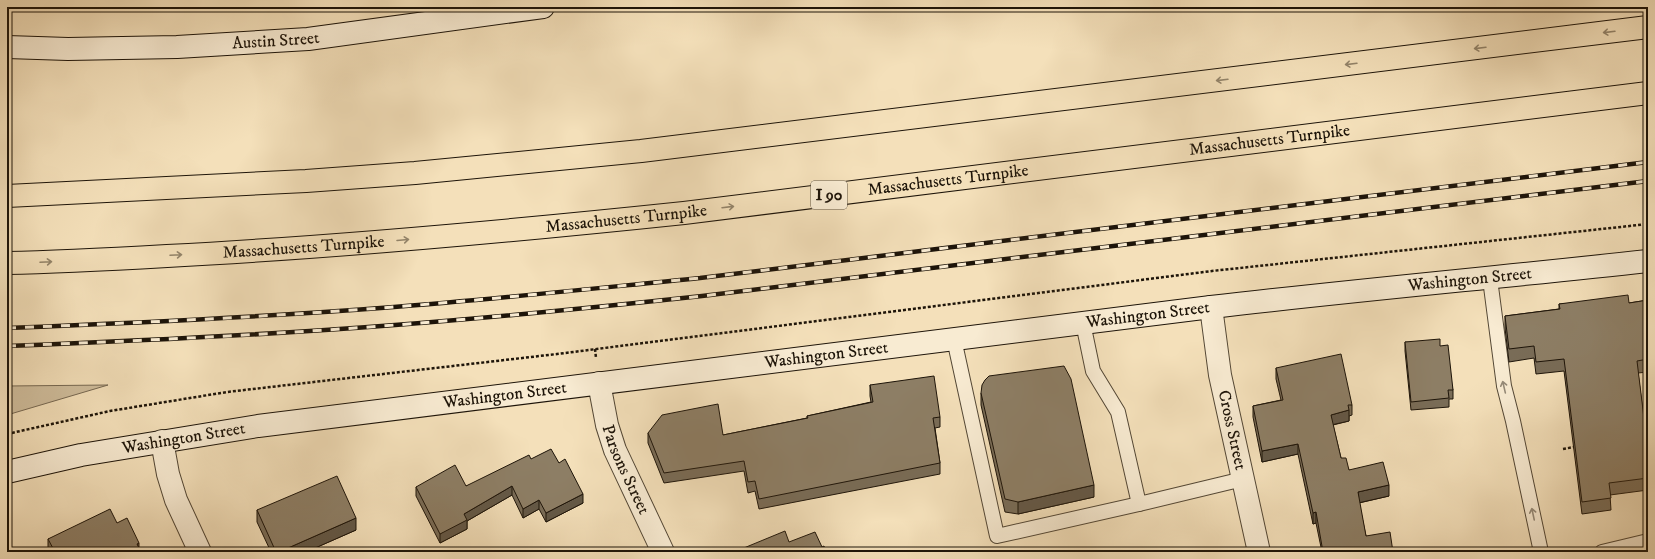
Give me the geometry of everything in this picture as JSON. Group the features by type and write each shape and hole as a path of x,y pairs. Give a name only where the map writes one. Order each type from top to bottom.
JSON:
{"highway":[{"path":"7,196 314,180 416,173 641,152 1648,27"},
{"name":"Massachusetts Turnpike","path":"7,263 248,251 462,235 571,225 700,211 1648,93"}],"main road":[{"name":"Austin Street","path":"7,47 68,49 185,47 308,39 438,14 543,7"},
{"name":"Washington Street","path":"7,472 82,455 258,426 1211,307 1490,279 1648,261"},
{"name":"Cross Street","path":"1211,307 1220,375 1259,552"},
{"name":"Parsons Street","path":"599,383 607,425 615,450 663,552"},
{"path":"162,441 168,474 176,500 200,552"}],"lane":[{"path":"1490,279 1502,378 1541,552"},
{"path":"1083,323 1092,371 1118,412 1139,504"},
{"path":"954,339 997,536 1243,479"},
{"path":"1602,552 1648,541"}],"path":[{"name":"Washington Street","path":"7,434 110,411 227,392 564,353 1212,271 1648,224"},
{"path":"1563,450 1574,447"}],"shaded area":[{"path":"108,385 7,415 7,386"}],"building":[{"path":"1628,295 1629,303 1648,300 1648,359 1637,361 1648,451 1648,478 1609,483 1611,498 1582,502 1564,359 1536,362 1534,346 1509,349 1505,316 1560,309 1559,304"},
{"path":"1440,339 1440,346 1448,345 1453,390 1448,390 1449,398 1411,402 1405,342"},
{"path":"1341,354 1352,405 1348,405 1349,410 1331,415 1341,458 1346,458 1349,470 1383,462 1389,485 1358,492 1366,536 1390,532 1393,552 1323,552 1316,512 1313,513 1298,444 1262,451 1253,406 1283,400 1276,368"},
{"path":"1064,366 1071,379 1094,485 1018,502 1005,499 981,393 982,385 989,376"},
{"path":"934,376 940,417 933,418 940,463 759,499 755,481 748,482 744,461 664,473 648,433 662,415 718,404 723,435 808,418 807,416 873,402 870,385"},
{"path":"551,449 559,463 565,459 583,494 546,513 539,500 523,509 512,486 464,514 467,520 440,534 416,487 455,465 466,486 529,455 531,459"},
{"path":"337,476 356,518 276,552 257,510"},
{"path":"110,509 117,523 127,518 139,543 137,544 141,552 55,552 48,539"},
{"path":"785,531 789,542 815,532 826,552 740,552 739,550"}],"railway":[{"path":"7,328 346,311 700,278 1648,162"},
{"path":"7,346 152,340 347,329 587,308 702,296 1648,181"}]}
